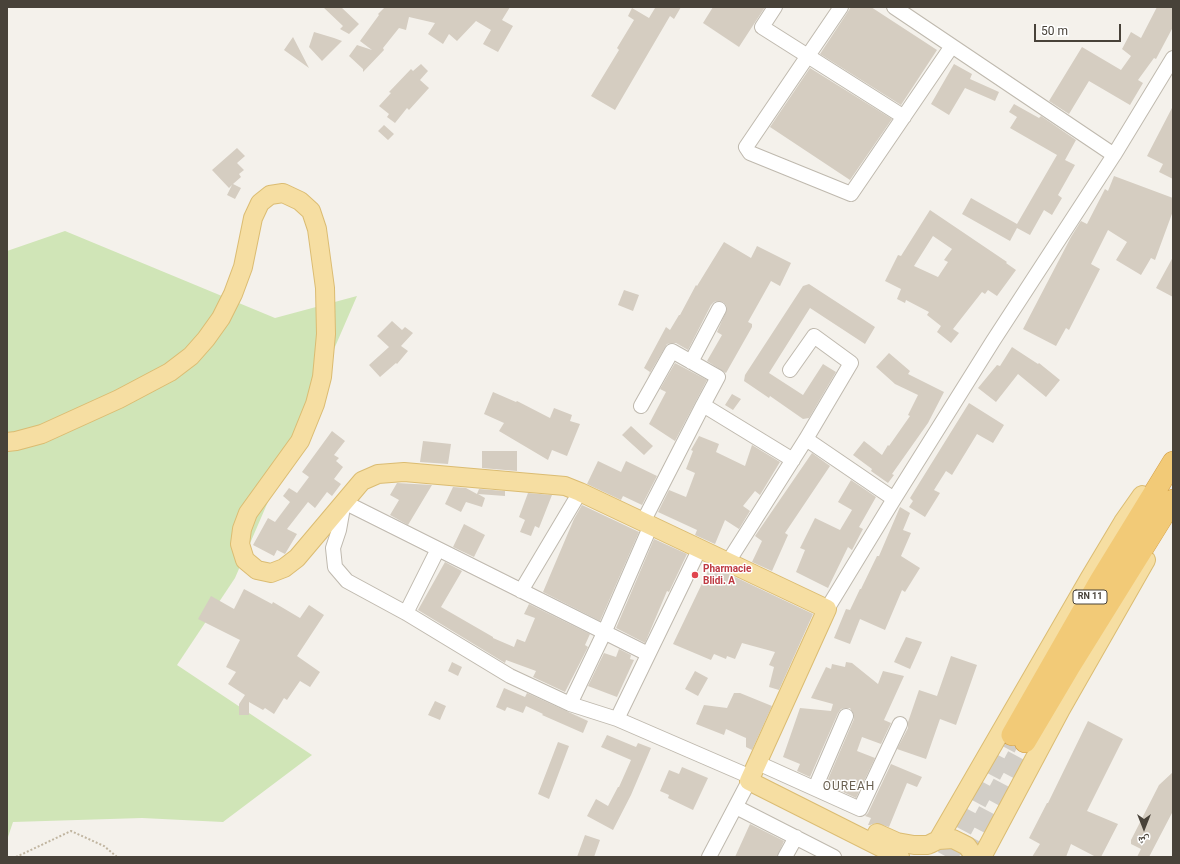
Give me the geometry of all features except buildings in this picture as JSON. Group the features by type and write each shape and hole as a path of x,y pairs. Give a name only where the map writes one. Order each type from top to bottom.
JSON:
{"highway":[{"name":"RN 11","path":"1173,462 1100,581 1019,739 1070,666 1173,500"}],"main road":[{"path":"7,442 42,434 119,399 170,372 190,356 206,339 221,318 233,294 243,267 254,218 260,203 270,195 283,194 300,201 311,211 317,229 325,288 326,334 322,377 315,404 300,441 248,513 242,529 240,544 246,560 257,570 270,573 284,568 297,558 362,481 378,474 404,472 564,486 580,492 827,609 753,773"},
{"path":"928,847 1119,528 1173,452"},
{"path":"982,857 1061,709 1125,600 1173,512"},
{"path":"753,773 888,838 904,843 928,847 953,839 967,846 975,857"},
{"path":"753,773 900,857"}],"street":[{"path":"775,7 762,27 904,117"},
{"path":"841,7 746,147 750,153 851,194 952,46"},
{"path":"894,7 1114,155"},
{"path":"827,609 894,499 1114,155 1173,58"},
{"path":"691,362 719,308"},
{"path":"728,562 806,439 851,363 814,336 790,370"},
{"path":"570,704 604,633 647,523 703,405 718,377 672,351 641,406"},
{"path":"703,405 793,460"},
{"path":"806,439 894,499"},
{"path":"520,591 580,492"},
{"path":"648,654 344,502 339,530 333,548 335,567 347,581 406,613 510,676 570,704 617,719 753,773 815,788 860,809 900,724"},
{"path":"617,719 700,548"},
{"path":"406,613 438,549"},
{"path":"815,788 846,716"},
{"path":"709,857 753,773"},
{"path":"736,806 834,857"},
{"path":"785,857 796,837"}],"path":[{"path":"16,857 71,831 104,846 117,857"}],"green space":[{"path":"65,231 275,318 357,296 235,578 177,665 312,755 223,822 142,818 13,822 7,840 7,251"}],"tunnel":[{"path":"947,857 1012,735"},
{"path":"964,857 1025,742"}],"place":[{"name":"Pharmacie Blidi. A","path":"695,575"}],"district":[{"name":"OUREAH","path":"849,787"}]}
